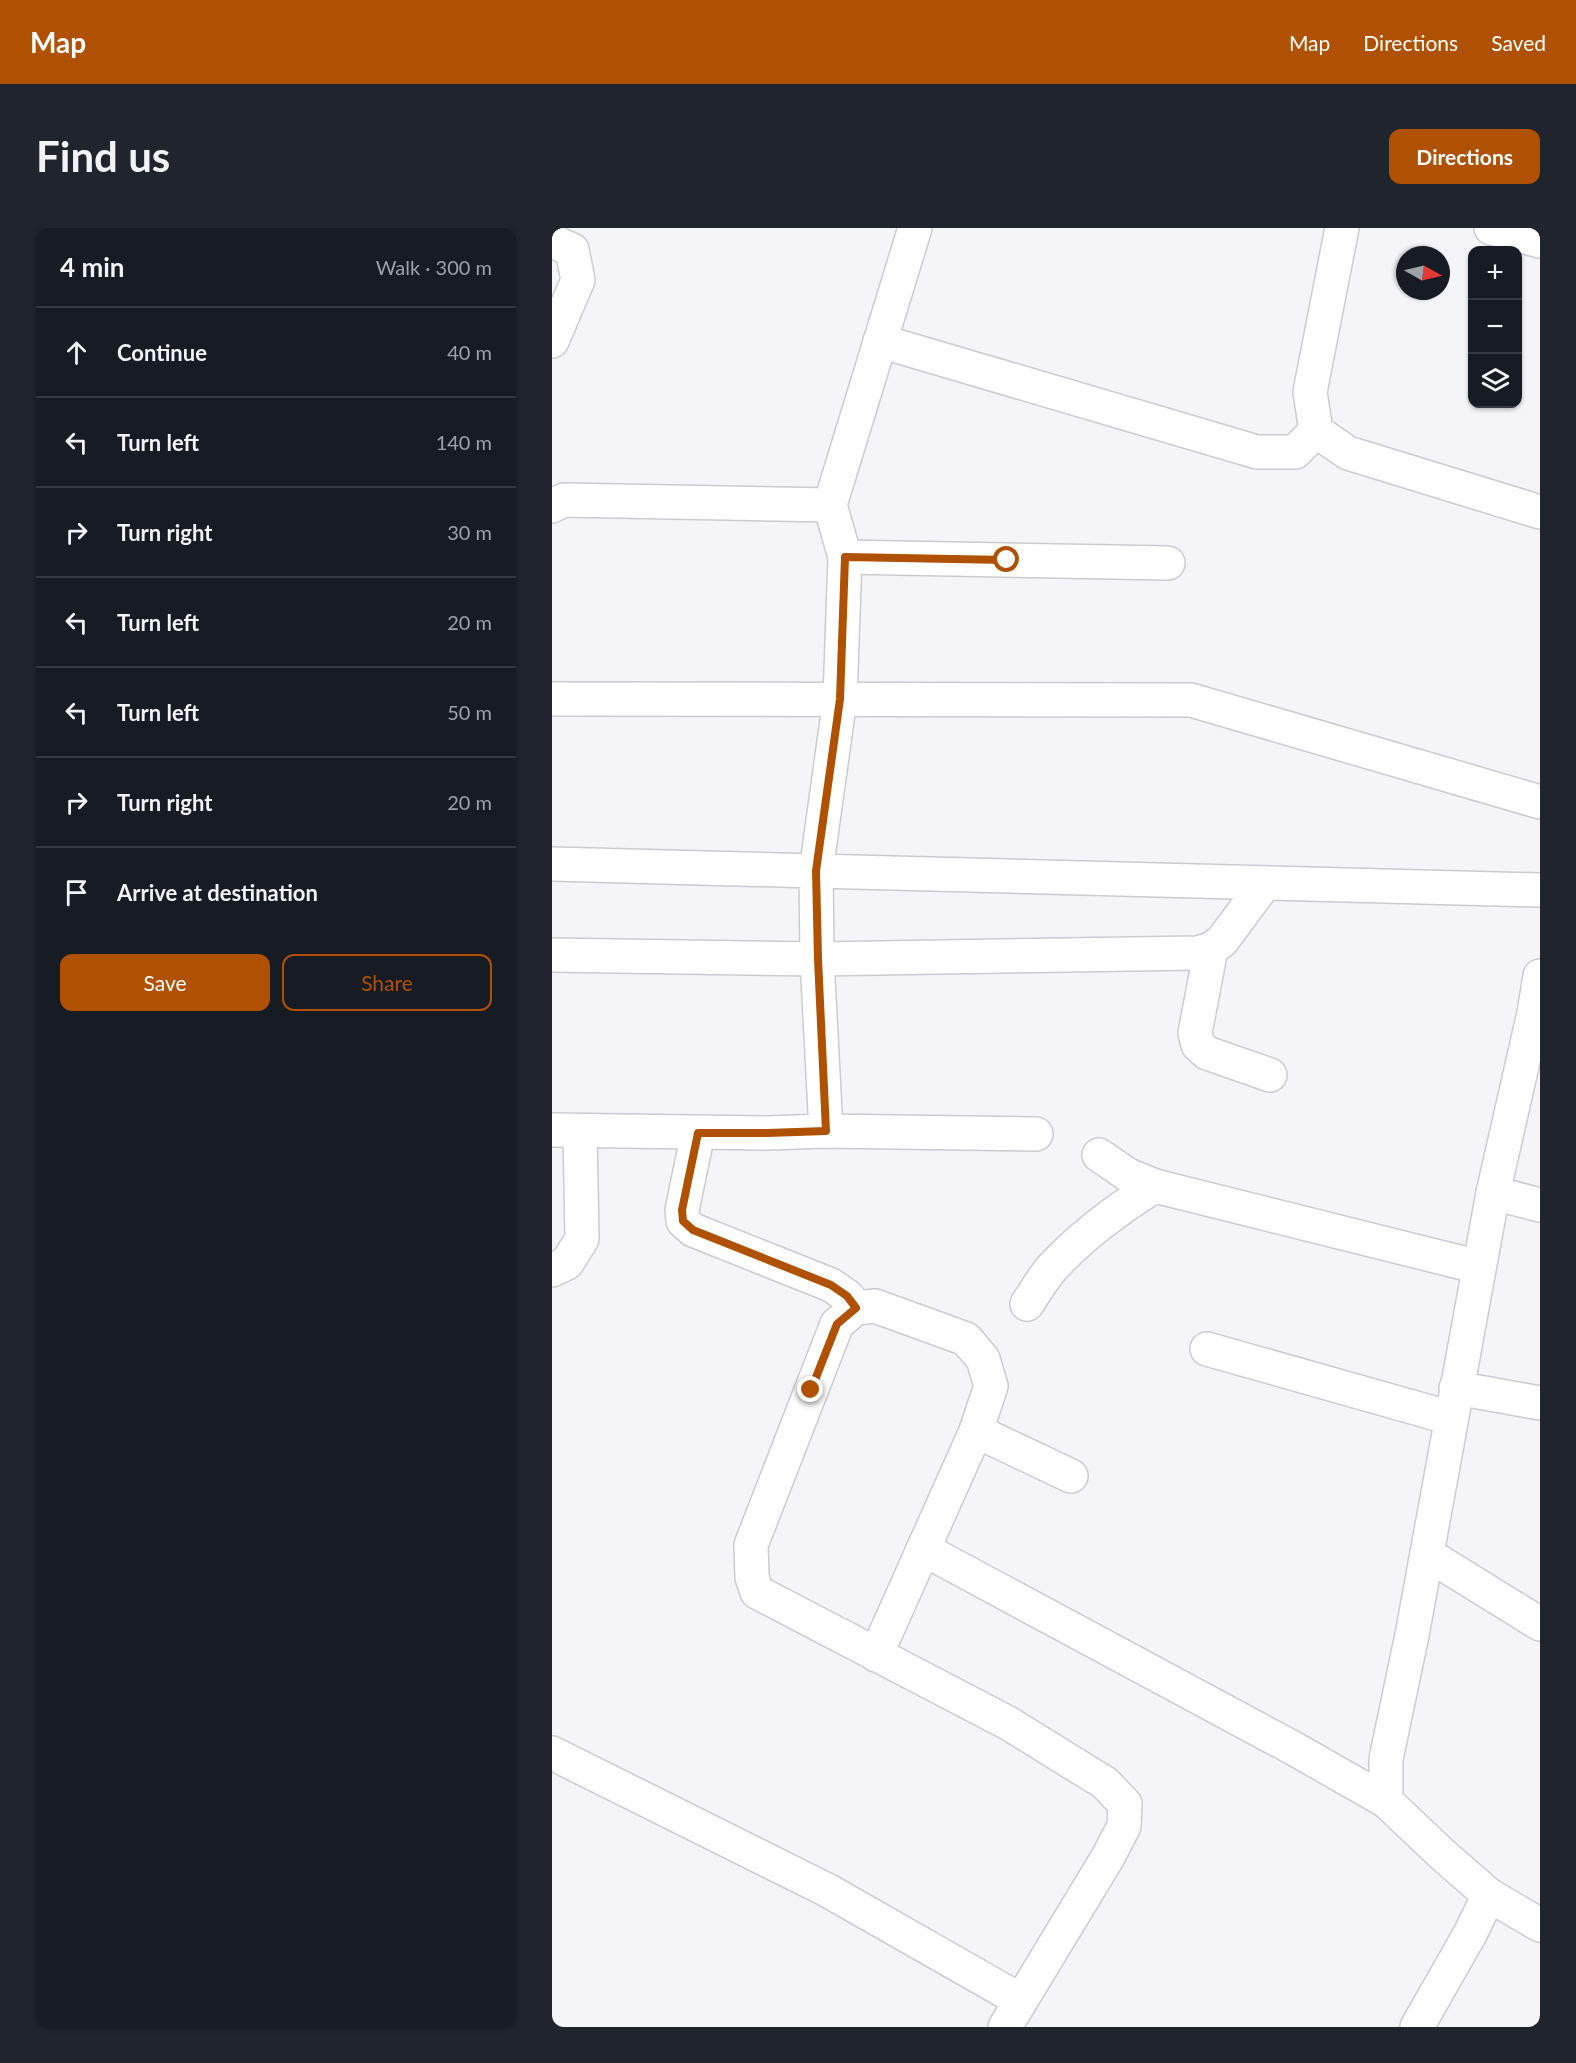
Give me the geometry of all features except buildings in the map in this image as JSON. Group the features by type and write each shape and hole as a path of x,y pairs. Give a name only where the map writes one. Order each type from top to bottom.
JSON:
{"street":[{"path":"826,1131 816,871 840,699 845,557 830,505 915,228"},
{"path":"1491,228 1540,241"},
{"path":"1334,230 1310,392 1316,431 1348,453 1540,512"},
{"path":"552,241 572,250 578,280 552,341"},
{"path":"880,341 1257,452 1294,452 1316,431"},
{"path":"552,506 564,500 830,505"},
{"path":"845,557 1168,563"},
{"path":"552,699 1191,700 1540,802"},
{"path":"552,864 1540,890"},
{"path":"552,955 818,959 1197,953 1211,949 1222,941 1265,883"},
{"path":"1211,949 1195,1033 1197,1044 1207,1053 1270,1075"},
{"path":"1386,1801 1386,1759 1427,1554 1493,1193 1537,1014 1540,976"},
{"path":"552,1270 567,1263 582,1239 566,1130 698,1133 826,1131 1036,1134"},
{"path":"698,1133 682,1210 683,1221 693,1230 831,1285 847,1296 856,1308"},
{"path":"1099,1155 1128,1175 1155,1186 1479,1267"},
{"path":"1027,1304 1049,1271 1076,1243 1115,1210 1155,1186"},
{"path":"1493,1193 1540,1205"},
{"path":"552,1753 827,1890 1013,2014 1108,1857 1124,1826 1125,1804 1105,1783 1008,1723 876,1655 757,1592 752,1577 751,1545 837,1324 856,1308 875,1306 966,1340 983,1359 991,1386 976,1431 876,1655"},
{"path":"1207,1349 1453,1403 1540,1403"},
{"path":"976,1431 1071,1476"},
{"path":"923,1549 1293,1748 1386,1801 1443,1856 1489,1895 1540,1925"},
{"path":"1427,1554 1540,1624"},
{"path":"1417,2027 1470,1934 1489,1895"}],"route":[{"path":"811,1390 837,1324 856,1308 847,1296 831,1285 693,1230 683,1221 682,1210 698,1133 826,1131 816,871 840,699 845,557 1007,560"}]}
